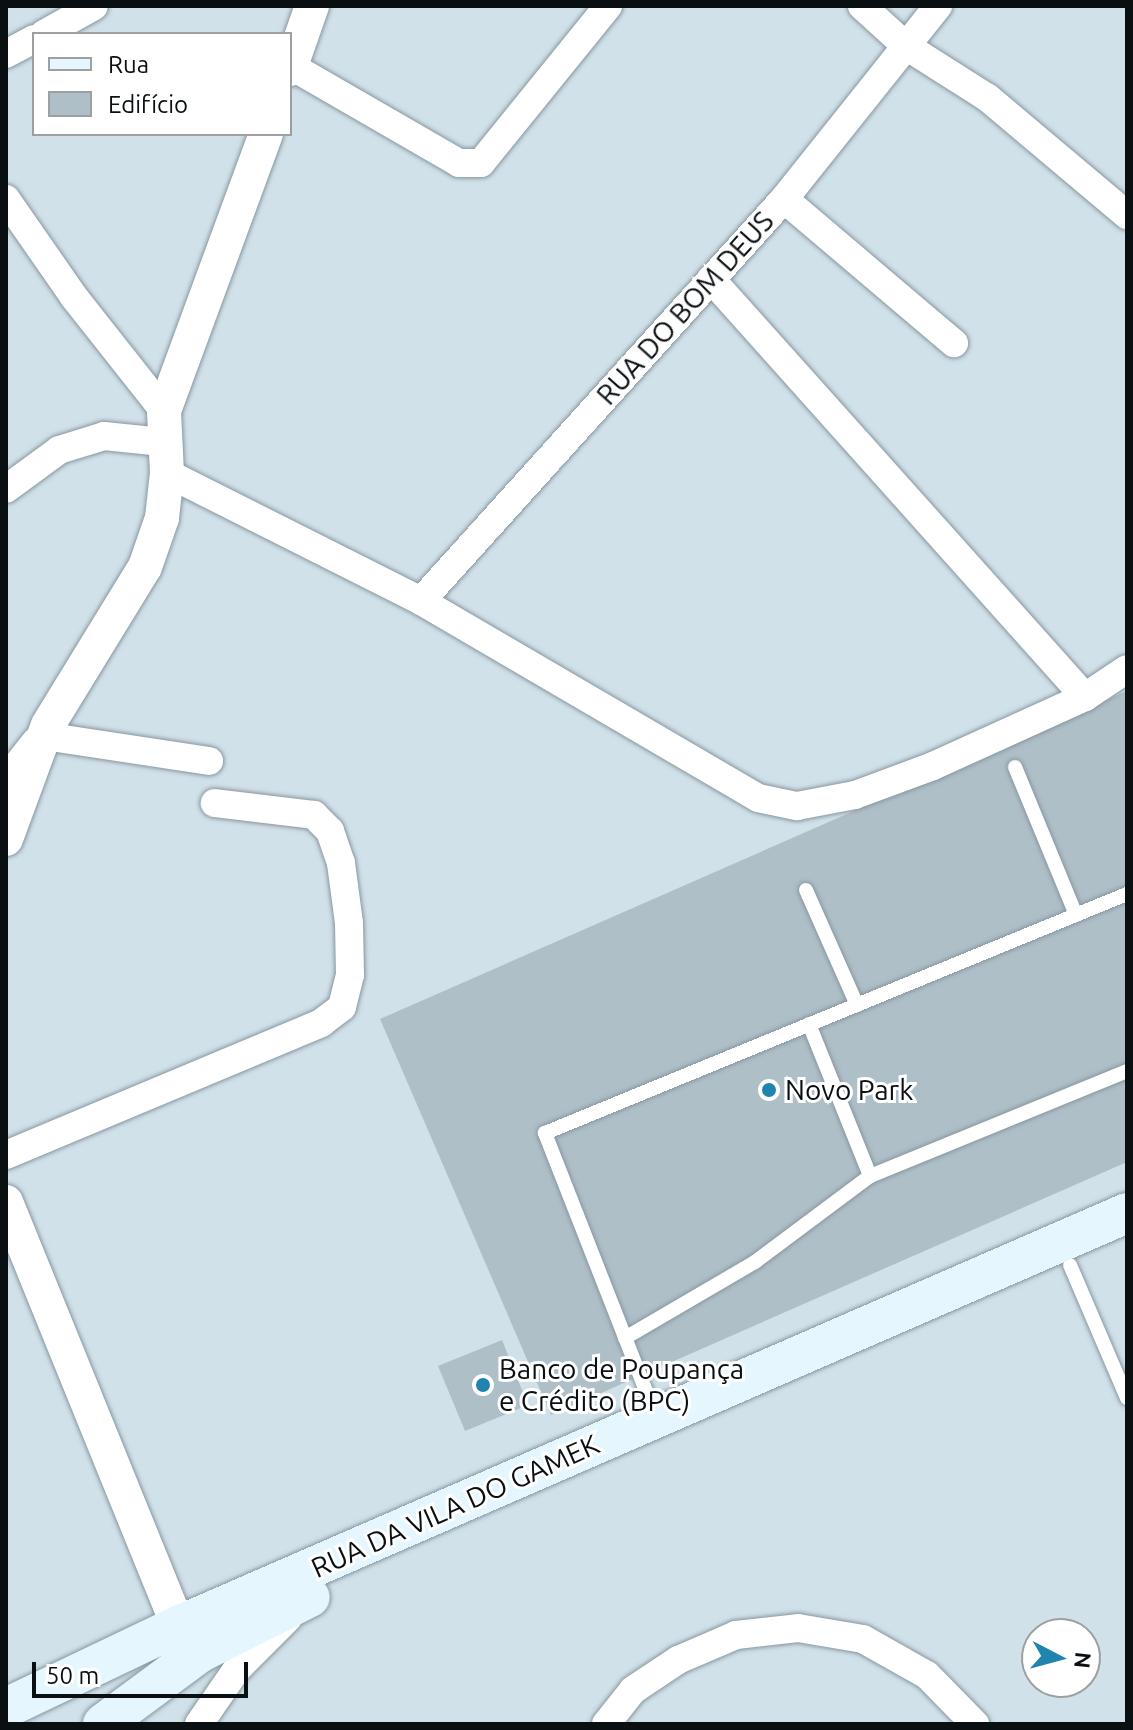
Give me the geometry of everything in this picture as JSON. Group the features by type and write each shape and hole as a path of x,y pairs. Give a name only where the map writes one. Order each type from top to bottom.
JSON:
{"main road":[{"name":"RUA DA VILA DO GAMEK","path":"6,1708 178,1626 1127,1213"},
{"name":"RUA DA VILA DO GAMEK","path":"103,1724 199,1653 325,1589 1127,1239"}],"street":[{"path":"48,32 94,6"},
{"path":"292,62 312,6"},
{"path":"292,69 459,163 481,163 608,6"},
{"path":"862,6 906,46 988,98 1127,215"},
{"name":"RUA DO BOM DEUS","path":"421,601 784,199 938,6"},
{"path":"6,54 32,40"},
{"path":"6,779 46,730 145,567 162,518 165,442 265,136"},
{"path":"6,199 74,297 165,442 421,601 758,798 797,806 855,795 933,766 1085,697 1127,669"},
{"path":"784,199 954,343"},
{"path":"711,279 1085,697"},
{"path":"6,489 59,450 104,436 165,442"},
{"path":"46,730 209,761"},
{"path":"6,839 46,730"},
{"path":"6,1155 321,1023 342,1007 350,975 349,923 341,863 330,831 314,815 215,803"},
{"path":"6,1202 178,1626"},
{"path":"199,1724 237,1669 279,1625 325,1589"},
{"path":"606,1724 633,1690 678,1660 736,1635 798,1628 863,1639 927,1675 975,1724"}],"lane":[{"path":"1015,767 1076,915"},
{"path":"806,890 857,1005"},
{"path":"657,1418 545,1133 1127,894"},
{"path":"809,1024 870,1176"},
{"path":"625,1338 755,1262 870,1176 1127,1071"},
{"path":"1070,1265 1127,1398"}],"building":[{"name":"Novo Park","path":"1127,691 1127,1162 551,1415 380,1019"},
{"name":"Banco de Poupança e Crédito (BPC)","path":"502,1340 528,1405 465,1431 438,1366"}],"place":[{"name":"Novo Park","path":"769,1090"},
{"name":"Banco de Poupança e Crédito (BPC)","path":"483,1385"}]}
